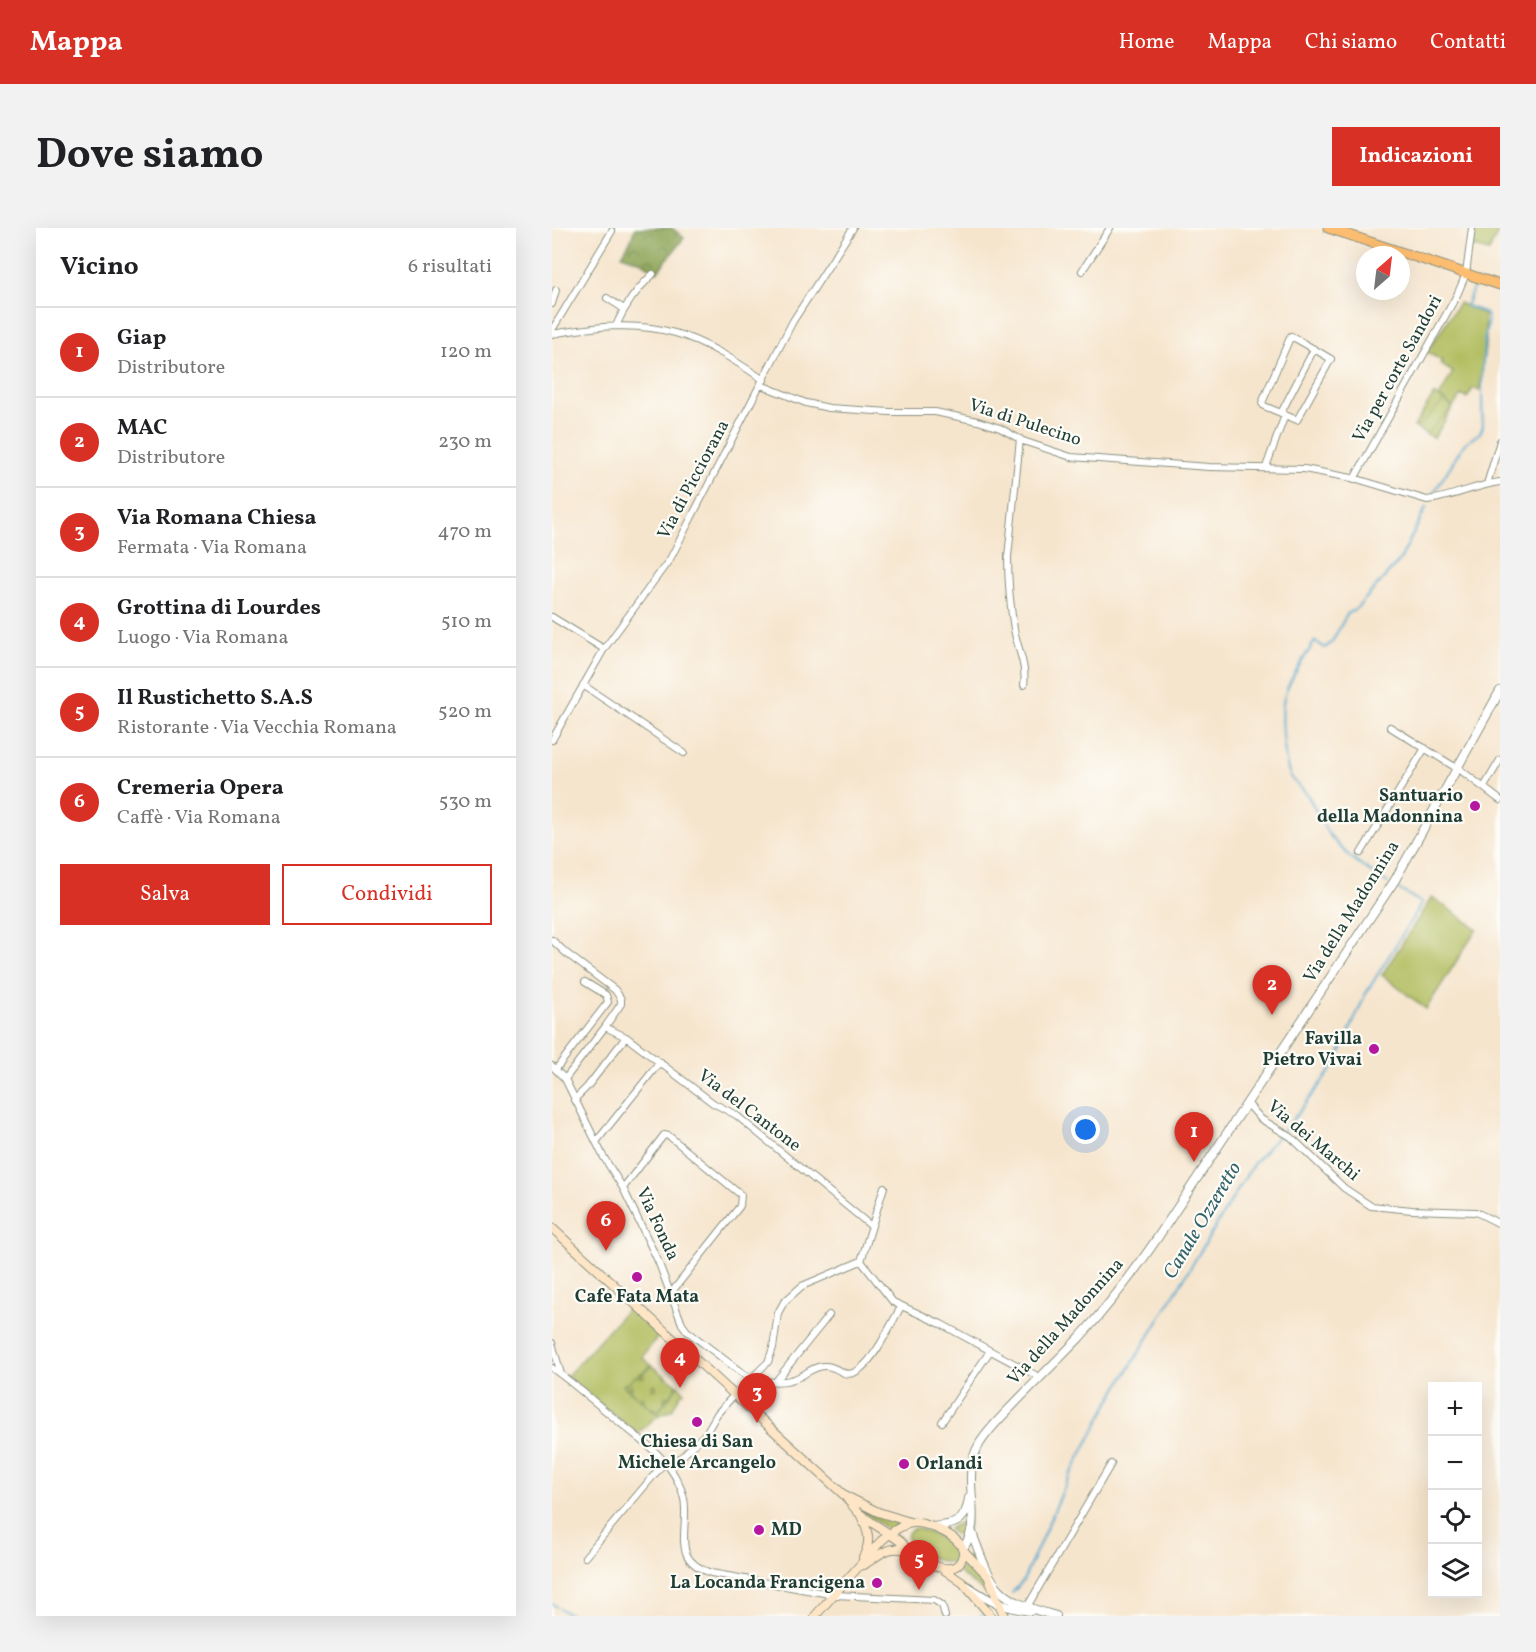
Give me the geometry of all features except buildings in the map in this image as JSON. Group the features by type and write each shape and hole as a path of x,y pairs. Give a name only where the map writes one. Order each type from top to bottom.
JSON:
{"main road":[{"path":"1328,228 1500,285"},
{"path":"552,1228 844,1496 859,1513 868,1530 869,1545 856,1570"},
{"path":"844,1496 909,1525 931,1527 957,1539 963,1549 988,1576 1002,1606 1004,1616"},
{"path":"859,1513 903,1544 910,1552"},
{"path":"815,1616 889,1534 909,1525"},
{"path":"903,1544 902,1532 909,1525"},
{"path":"856,1570 884,1550 896,1548 910,1552 943,1569 963,1583 990,1616"},
{"path":"943,1569 957,1566 963,1555 963,1549"}],"street":[{"name":"Via di Picciorana","path":"552,740 604,649 670,559 793,321 853,228"},
{"path":"1082,271 1110,228"},
{"name":"Via per corte Sandori","path":"1354,479 1457,295 1466,274 1472,228"},
{"path":"552,332 612,231"},
{"path":"616,326 624,309 644,282 654,274"},
{"path":"552,304 556,290"},
{"path":"607,298 624,309"},
{"name":"Via di Pulecino","path":"552,332 616,326 672,332 728,357 763,382 806,403 829,408 935,412 957,416 1000,428 1020,439 1071,457 1209,467 1304,469 1354,479 1427,500 1500,482"},
{"path":"1291,336 1331,359 1297,420 1283,414 1262,403 1291,336"},
{"path":"1266,467 1283,414 1314,349"},
{"path":"1020,439 1008,556 1014,628 1026,676 1024,685"},
{"path":"1487,484 1500,441"},
{"path":"552,617 604,649"},
{"path":"583,685 684,753"},
{"name":"Via della Madonnina","path":"970,1488 972,1460 981,1442 1039,1377 1079,1337 1129,1279 1247,1103 1395,880 1500,691"},
{"path":"1390,727 1458,769 1500,800"},
{"path":"1361,853 1425,748"},
{"path":"1484,787 1500,760"},
{"path":"552,940 615,990 621,1004 565,1079"},
{"path":"554,1067 608,1002 606,995 585,982"},
{"name":"Via del Cantone","path":"605,1027 627,1037 713,1103 735,1115 871,1226"},
{"path":"574,1100 627,1037"},
{"path":"596,1142 660,1062"},
{"name":"Via Fonda","path":"554,1067 565,1079 596,1142 623,1188 658,1261 677,1316 687,1330 751,1378 776,1382 794,1379 825,1365 847,1374 858,1370 874,1352 901,1306"},
{"name":"Via dei Marchi","path":"1247,1103 1261,1119 1283,1132 1344,1188 1371,1206 1476,1212 1500,1224"},
{"path":"623,1188 664,1135 669,1136 741,1195 740,1206 670,1293"},
{"path":"861,1261 884,1187"},
{"path":"861,1261 889,1298 901,1306 941,1324 1039,1377"},
{"path":"670,1468 706,1432 717,1414 765,1366 772,1356 778,1313 784,1302 802,1286 861,1261"},
{"path":"776,1382 829,1316"},
{"path":"552,1343 561,1374"},
{"path":"942,1422 990,1351"},
{"path":"552,1368 670,1468 679,1483 685,1501 683,1541 687,1556 696,1566 703,1570 739,1578 835,1595 939,1601 945,1616"},
{"path":"585,1557 665,1462"},
{"path":"1028,1612 1111,1464"},
{"path":"931,1527 950,1525 962,1518 966,1512 970,1488"},
{"path":"963,1549 971,1530 973,1510 970,1488"},
{"path":"971,1530 988,1576 1005,1596 1028,1612"},
{"path":"963,1583 1002,1606 1056,1616"}],"green space":[{"path":"635,228 672,228 684,238 657,272 642,262 622,255"},
{"path":"1475,228 1500,228 1489,251 1473,247"},
{"path":"1459,303 1484,314 1486,337 1480,391 1473,388 1467,398 1461,395 1453,407 1439,397 1453,372 1440,364 1442,361 1427,352"},
{"path":"1434,394 1453,407 1434,438 1414,427"},
{"path":"1432,897 1477,929 1426,1009 1382,975"},
{"path":"629,1307 659,1335 642,1357 652,1366 624,1386 657,1413 678,1385 684,1392 672,1410 657,1416 637,1434 567,1376"},
{"path":"652,1366 678,1385 657,1413 623,1385"},
{"path":"856,1507 872,1514 901,1523 889,1530"},
{"path":"968,1514 968,1529 964,1541 948,1529 965,1520"},
{"path":"916,1528 953,1544 958,1550 954,1561 938,1560 911,1544 908,1538 909,1532"},
{"path":"968,1556 987,1580 993,1599 957,1571 964,1566"}],"waterway":[{"name":"Canale Ozzeretto","path":"1431,497 1465,443 1480,433 1483,426 1484,340 1488,319 1483,312 1466,306 1476,281"},
{"name":"Canale Ozzeretto","path":"1388,883 1355,861 1334,841 1308,796 1290,775 1284,748 1283,705 1290,683 1315,641 1325,648 1332,642 1347,614 1357,608 1400,560 1426,508"},
{"name":"Canale Ozzeretto","path":"1012,1593 1023,1581 1069,1477 1112,1397 1254,1163 1291,1122 1335,1065 1365,995 1422,903 1395,887"},
{"name":"Canale Ozzeretto","path":"552,1604 573,1616"}],"place":[{"name":"Santuario della Madonnina","path":"1475,806"},
{"name":"MAC","path":"1272,1015"},
{"name":"Favilla Pietro Vivai","path":"1374,1049"},
{"name":"Giap","path":"1194,1162"},
{"name":"Cremeria Opera","path":"606,1251"},
{"name":"Cafe Fata Mata","path":"637,1277"},
{"name":"Grottina di Lourdes","path":"680,1388"},
{"name":"Chiesa di San Michele Arcangelo","path":"697,1422"},
{"name":"Via Romana Chiesa","path":"757,1423"},
{"name":"Orlandi","path":"904,1464"},
{"name":"MD","path":"759,1530"},
{"name":"La Locanda Francigena","path":"877,1583"},
{"name":"Il Rustichetto S.A.S","path":"919,1590"}]}
